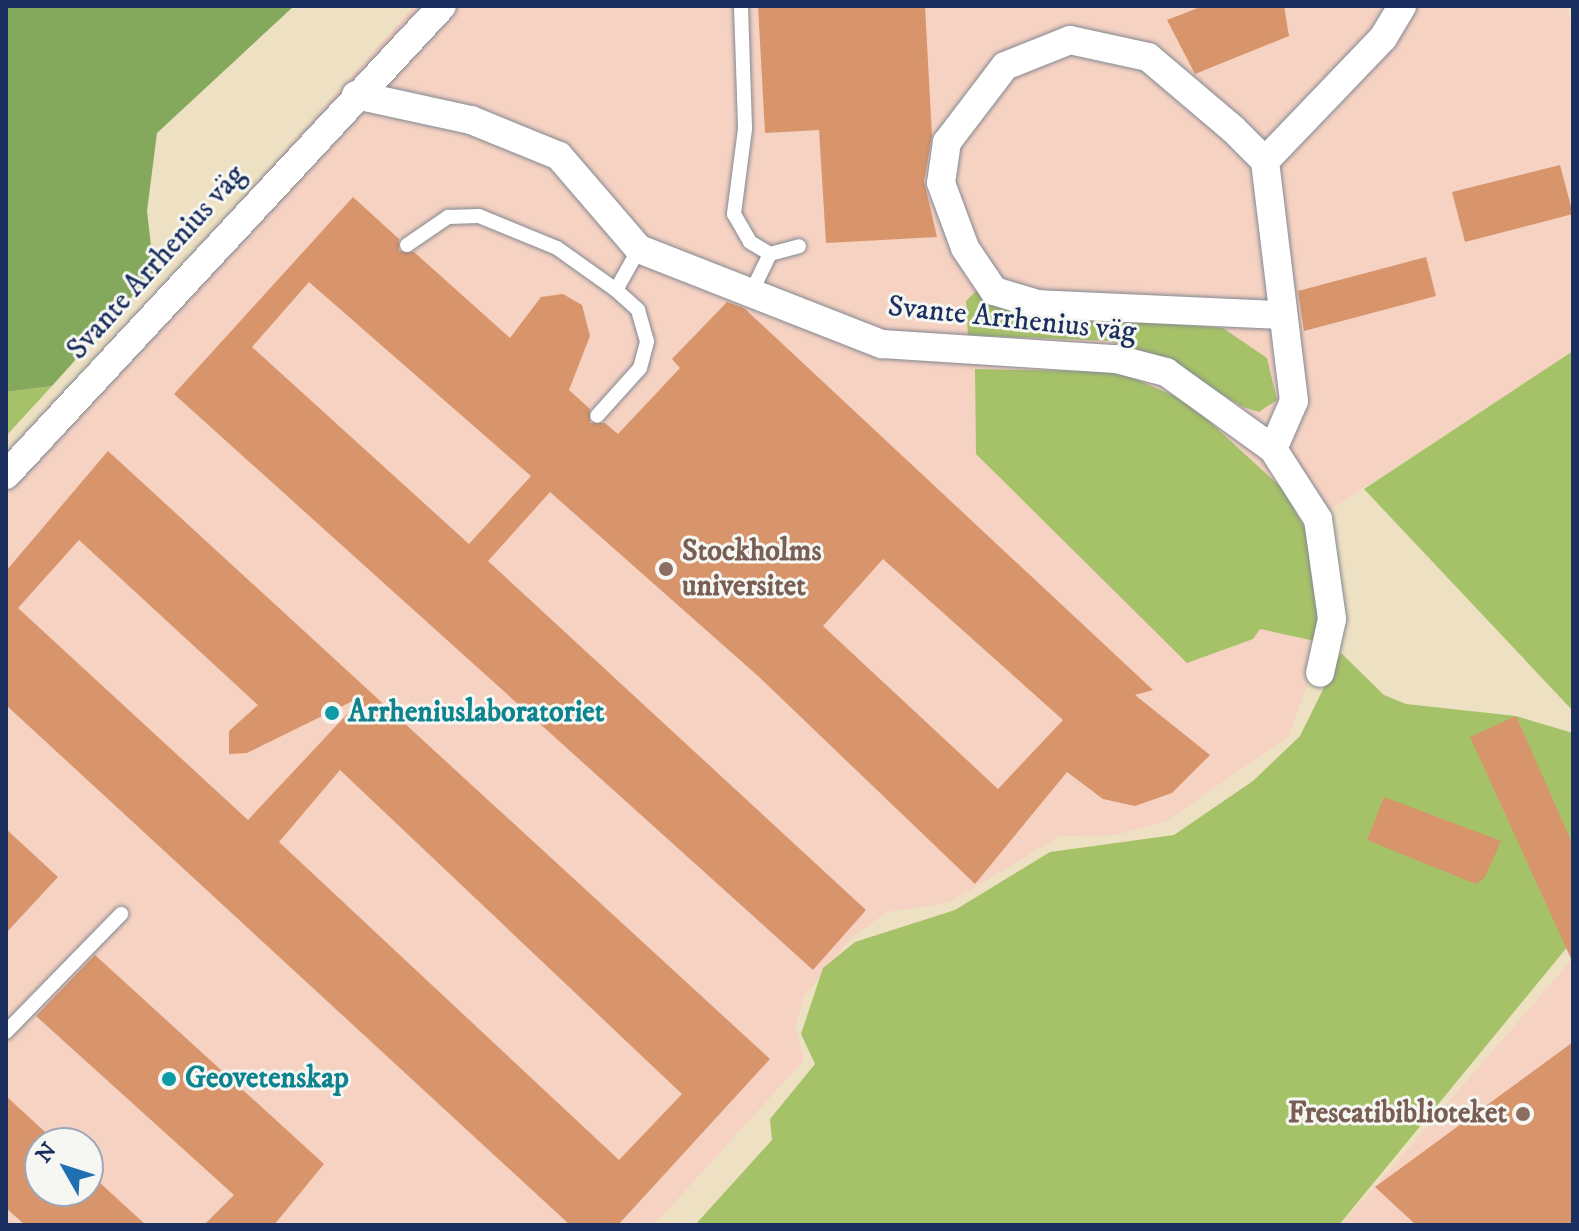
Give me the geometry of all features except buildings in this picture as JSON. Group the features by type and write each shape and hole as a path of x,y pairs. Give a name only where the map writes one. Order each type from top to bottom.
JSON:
{"street":[{"name":"Svante Arrhenius väg","path":"6,475 442,6"},
{"path":"1273,449 1294,401 1279,315 1265,161 1332,96 1402,6"},
{"name":"Svante Arrhenius väg","path":"1265,161 1148,57 1070,40 1005,66 947,142 941,183 965,248 994,291 1037,304 1279,315"},
{"name":"Svante Arrhenius väg","path":"356,95 471,120 559,156 639,249 882,344 1116,359 1166,372 1273,449 1318,519 1332,619 1320,673"}],"lane":[{"path":"741,6 745,129 734,214 750,242 770,254 799,246"},
{"path":"407,245 448,217 479,216 546,242 616,290 638,310 647,342 640,368 597,416"},
{"path":"616,290 639,249"},
{"path":"751,293 770,254"},
{"path":"6,1032 121,914"}],"shaded area":[{"name":"Stockholms universitet","path":"414,6 1566,6 1573,28 1573,351 1318,518 1332,619 1288,737 1166,821 1116,835 1060,836 948,903 887,912 851,938 805,995 795,1026 804,1060 654,1225 6,1225 6,463"},
{"name":"Frescatibiblioteket","path":"1573,958 1573,1225 1340,1225 1375,1187"}],"green space":[{"path":"6,6 294,6 157,133 147,211 154,272 52,386 6,392"},
{"path":"977,290 1013,313 1223,328 1267,358 1277,400 1259,412 1243,407 1157,355 1109,341 968,335 966,301"},
{"path":"1573,351 1573,711 1364,489"},
{"path":"975,369 1119,372 1188,402 1284,490 1306,531 1318,607 1315,641 1260,629 1253,639 1187,663 976,454"},
{"path":"52,386 6,436 6,392"},
{"path":"1341,653 1384,695 1406,704 1516,716 1573,733 1573,940 1339,1225 695,1225 772,1140 770,1119 815,1064 801,1034 823,968 855,942 955,910 1050,852 1174,835 1253,781 1300,736"}],"place":[{"name":"Stockholms universitet","path":"666,569"},
{"name":"Arrheniuslaboratoriet","path":"332,713"},
{"name":"Geovetenskap","path":"169,1079"},
{"name":"Frescatibiblioteket","path":"1523,1114"}]}
